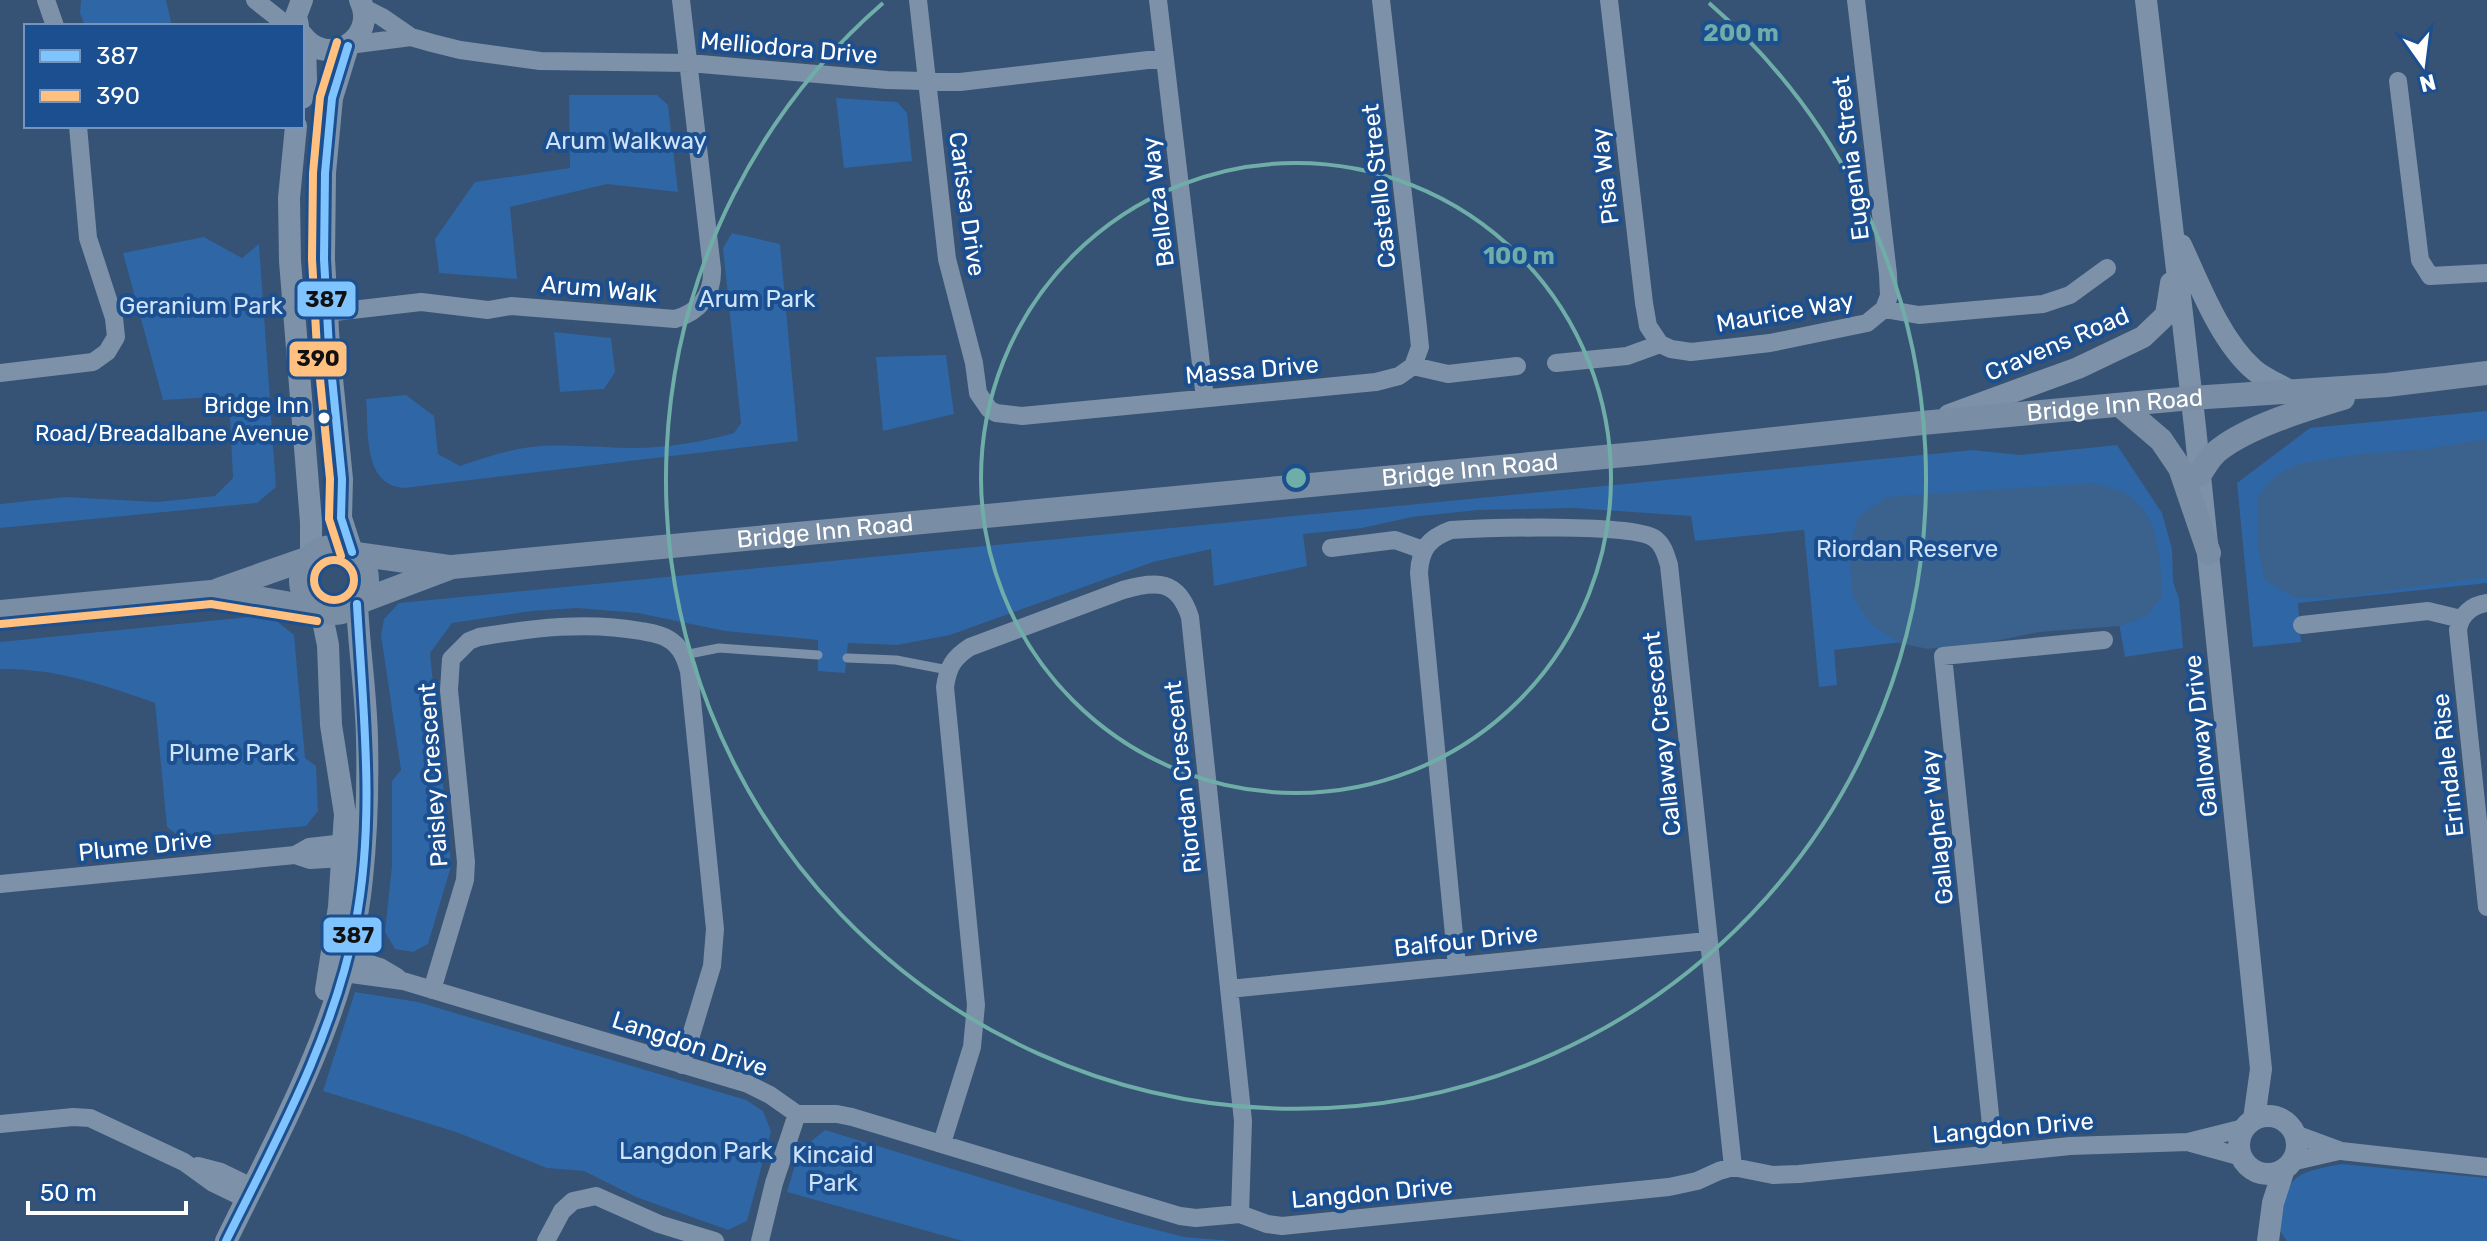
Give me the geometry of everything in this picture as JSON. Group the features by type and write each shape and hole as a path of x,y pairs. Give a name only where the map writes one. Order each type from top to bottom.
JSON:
{"main road":[{"name":"Bridge Inn Road","path":"354,553 452,567 1552,462 1922,423 2192,398 2387,385 2487,373"},
{"path":"2200,474 2219,449 2292,413 2387,385"},
{"path":"2120,405 2161,440 2180,468 2209,553"},
{"path":"0,612 211,592 331,547 354,553 367,572 365,593 358,603 340,613 211,592"},
{"path":"310,557 301,576 302,586 311,604 320,610"},
{"name":"Bridge Inn Road","path":"358,603 452,567"}],"street":[{"path":"46,0 54,24"},
{"path":"255,0 288,24"},
{"path":"298,24 296,16 302,0"},
{"name":"Arum Walk","path":"326,313 421,302 488,310 511,306 675,319 695,310 703,302 712,280 681,0"},
{"name":"Carissa Drive","path":"918,0 947,259 974,363 978,393 989,409"},
{"name":"Belloza Way","path":"1158,0 1205,398"},
{"name":"Castello Street","path":"1381,0 1420,347 1413,366"},
{"name":"Pisa Way","path":"1609,0 1646,314 1650,331 1660,344"},
{"name":"Eugenia Street","path":"1856,0 1888,274 1889,296 1884,309"},
{"name":"Cravens Road","path":"2146,0 2192,398"},
{"path":"354,553 341,518 342,479 326,313 324,215 332,98 338,70 349,46 362,29 361,3"},
{"name":"Melliodora Drive","path":"361,3 411,37 460,50 540,61 689,63 960,82 1165,58"},
{"path":"304,37 314,47 325,50 349,46"},
{"name":"Melliodora Drive","path":"349,46 411,37"},
{"path":"304,64 304,89"},
{"path":"2398,81 2420,260 2430,276 2487,273"},
{"path":"0,373 93,362 107,352 116,337 114,318 88,238 78,128"},
{"path":"296,128 289,198 290,261 311,522 310,557"},
{"name":"Cravens Road","path":"2172,226 2234,348 2255,371 2290,391"},
{"name":"Cravens Road","path":"1922,423 2049,380 2143,337 2166,315 2171,295 2172,226"},
{"name":"Maurice Way","path":"1556,363 1627,356 1660,344 1691,352 1770,343 1867,323 1884,309 1919,315 2043,304 2070,295 2107,268"},
{"path":"1413,366 1448,374 1517,366"},
{"name":"Massa Drive","path":"989,409 1007,416 1022,416 1376,382 1399,376 1413,366"},
{"name":"Galloway Drive","path":"2192,398 2261,1069 2249,1124"},
{"name":"Callaway Crescent","path":"1423,550 1436,536 1451,530 1593,529 1637,532 1655,539 1666,553 1733,1167"},
{"path":"1331,548 1395,540 1423,550 1419,557 1419,573 1457,966"},
{"name":"Riordan Crescent","path":"948,670 954,657 970,647 1144,584 1159,584 1174,589 1185,603 1190,617 1243,1121 1240,1214"},
{"path":"226,1241 316,1048 341,964 351,850 367,735 358,642 358,603"},
{"path":"2302,625 2428,611 2461,619 2474,606 2487,603"},
{"path":"320,610 328,645 331,725 351,850"},
{"name":"Erindale Rise","path":"2461,619 2459,644 2487,907"},
{"name":"Paisley Crescent","path":"432,990 465,880 466,862 449,690 451,659 469,641 479,637 552,626 591,624 658,634 675,643 684,655"},
{"name":"Gallagher Way","path":"1994,1154 1943,656 2104,640"},
{"path":"682,1065 716,949 689,671 684,655"},
{"path":"942,1143 972,1047 976,1005 945,687 948,670"},
{"name":"Plume Drive","path":"0,884 295,855 310,860 351,850"},
{"name":"Balfour Drive","path":"1229,989 1707,941"},
{"name":"Langdon Drive","path":"341,964 380,967 403,981 748,1084 797,1114 852,1117 1180,1216 1196,1218 1240,1214 1267,1224 1324,1232 1669,1187 1697,1181 1733,1167 1784,1175 2099,1144 2188,1142 2249,1124"},
{"name":"Galloway Drive","path":"2261,1069 2291,1128"},
{"path":"760,1241 774,1183 797,1114"},
{"path":"2268,1238 2263,1206 2239,1147 2249,1124 2270,1116 2341,1151 2487,1167"},
{"path":"0,1124 90,1118 184,1162 213,1183 249,1193"},
{"path":"2268,1238 2273,1203 2297,1144 2291,1128"},
{"name":"Langdon Drive","path":"2188,1142 2248,1163"},
{"path":"2248,1163 2268,1173 2341,1151"},
{"path":"546,1241 569,1204 585,1196 596,1196 659,1224 715,1241"}],"lane":[{"path":"684,655 719,648 818,655"},
{"path":"847,658 896,660 948,670"}],"green space":[{"path":"81,0 166,0 172,24 84,24 80,13"},
{"name":"Arum Walkway","path":"569,95 657,95 668,105 678,192 607,184 510,207 517,279 439,273 435,239 475,182 570,168"},
{"path":"836,98 897,102 907,113 912,161 844,168"},
{"name":"Arum Park","path":"732,233 780,244 798,441 404,488 390,485 374,467 368,440 366,399 406,395 434,416 438,454 460,466 531,447 649,447 686,444 734,433 741,423 723,248"},
{"name":"Geranium Park","path":"204,237 242,258 259,244 276,487 257,503 0,528 0,504 66,497 156,502 215,496 233,478 229,396 163,400 123,253"},
{"path":"554,332 611,338 615,372 604,389 560,392"},
{"path":"946,355 954,414 883,431 876,357"},
{"path":"2487,411 2487,583 2298,603 2301,642 2253,647 2237,483 2310,428"},
{"name":"Riordan Reserve","path":"2117,445 2162,513 2172,549 2173,582 2179,599 2183,648 2125,657 2118,617 1834,650 1837,685 1819,687 1804,530 1695,541 1691,516 1573,508 1478,510 1303,534 1307,566 1214,586 1211,549 1153,562 950,635 897,645 848,643 845,673 818,671 818,640 725,631 638,613 577,608 531,611 452,623 430,653 451,866 428,944 413,952 395,949 385,932 392,865 392,781 401,770 381,635 384,619 399,603 1973,450 2020,455"},
{"name":"Plume Park","path":"269,615 294,635 305,758 316,766 318,811 306,826 181,838 167,827 155,703 60,675 0,669 0,642"},
{"name":"Langdon Park","path":"355,992 418,1002 746,1100 763,1111 771,1131 747,1221 728,1230 636,1197 584,1171 547,1168 456,1132 323,1091"},
{"name":"Kincaid Park","path":"825,1130 1126,1222 1184,1237 1233,1241 963,1241 787,1192 799,1151"},
{"path":"2342,1164 2487,1178 2487,1241 2287,1241 2280,1231 2285,1199 2293,1181 2310,1171"}],"shaded area":[{"path":"2487,439 2487,577 2333,598 2294,597 2265,580 2257,544 2257,498 2276,475 2302,463"},
{"path":"2093,483 2129,496 2140,505 2153,528 2159,555 2162,596 2147,616 2120,626 2039,632 1991,642 1928,649 1899,643 1870,624 1853,597 1849,551 1858,517 1887,497"}],"transit line":[{"name":"390","path":"337,42 320,97 313,173 312,259 330,479 329,519 341,556"},
{"name":"387","path":"348,46 332,98 325,173 324,259 342,479 341,518 352,552"},
{"name":"390","path":"334,560 348,566 354,580 348,594 334,600 320,594 314,580 320,566 334,560"},
{"name":"390","path":"1,624 211,604 317,621"},
{"name":"387","path":"226,1241 318,1048 333,1008 355,926 365,846 366,806 365,725 357,604"}],"place":[{"name":"Bridge Inn Road/Breadalbane Avenue","path":"324,418"}]}
